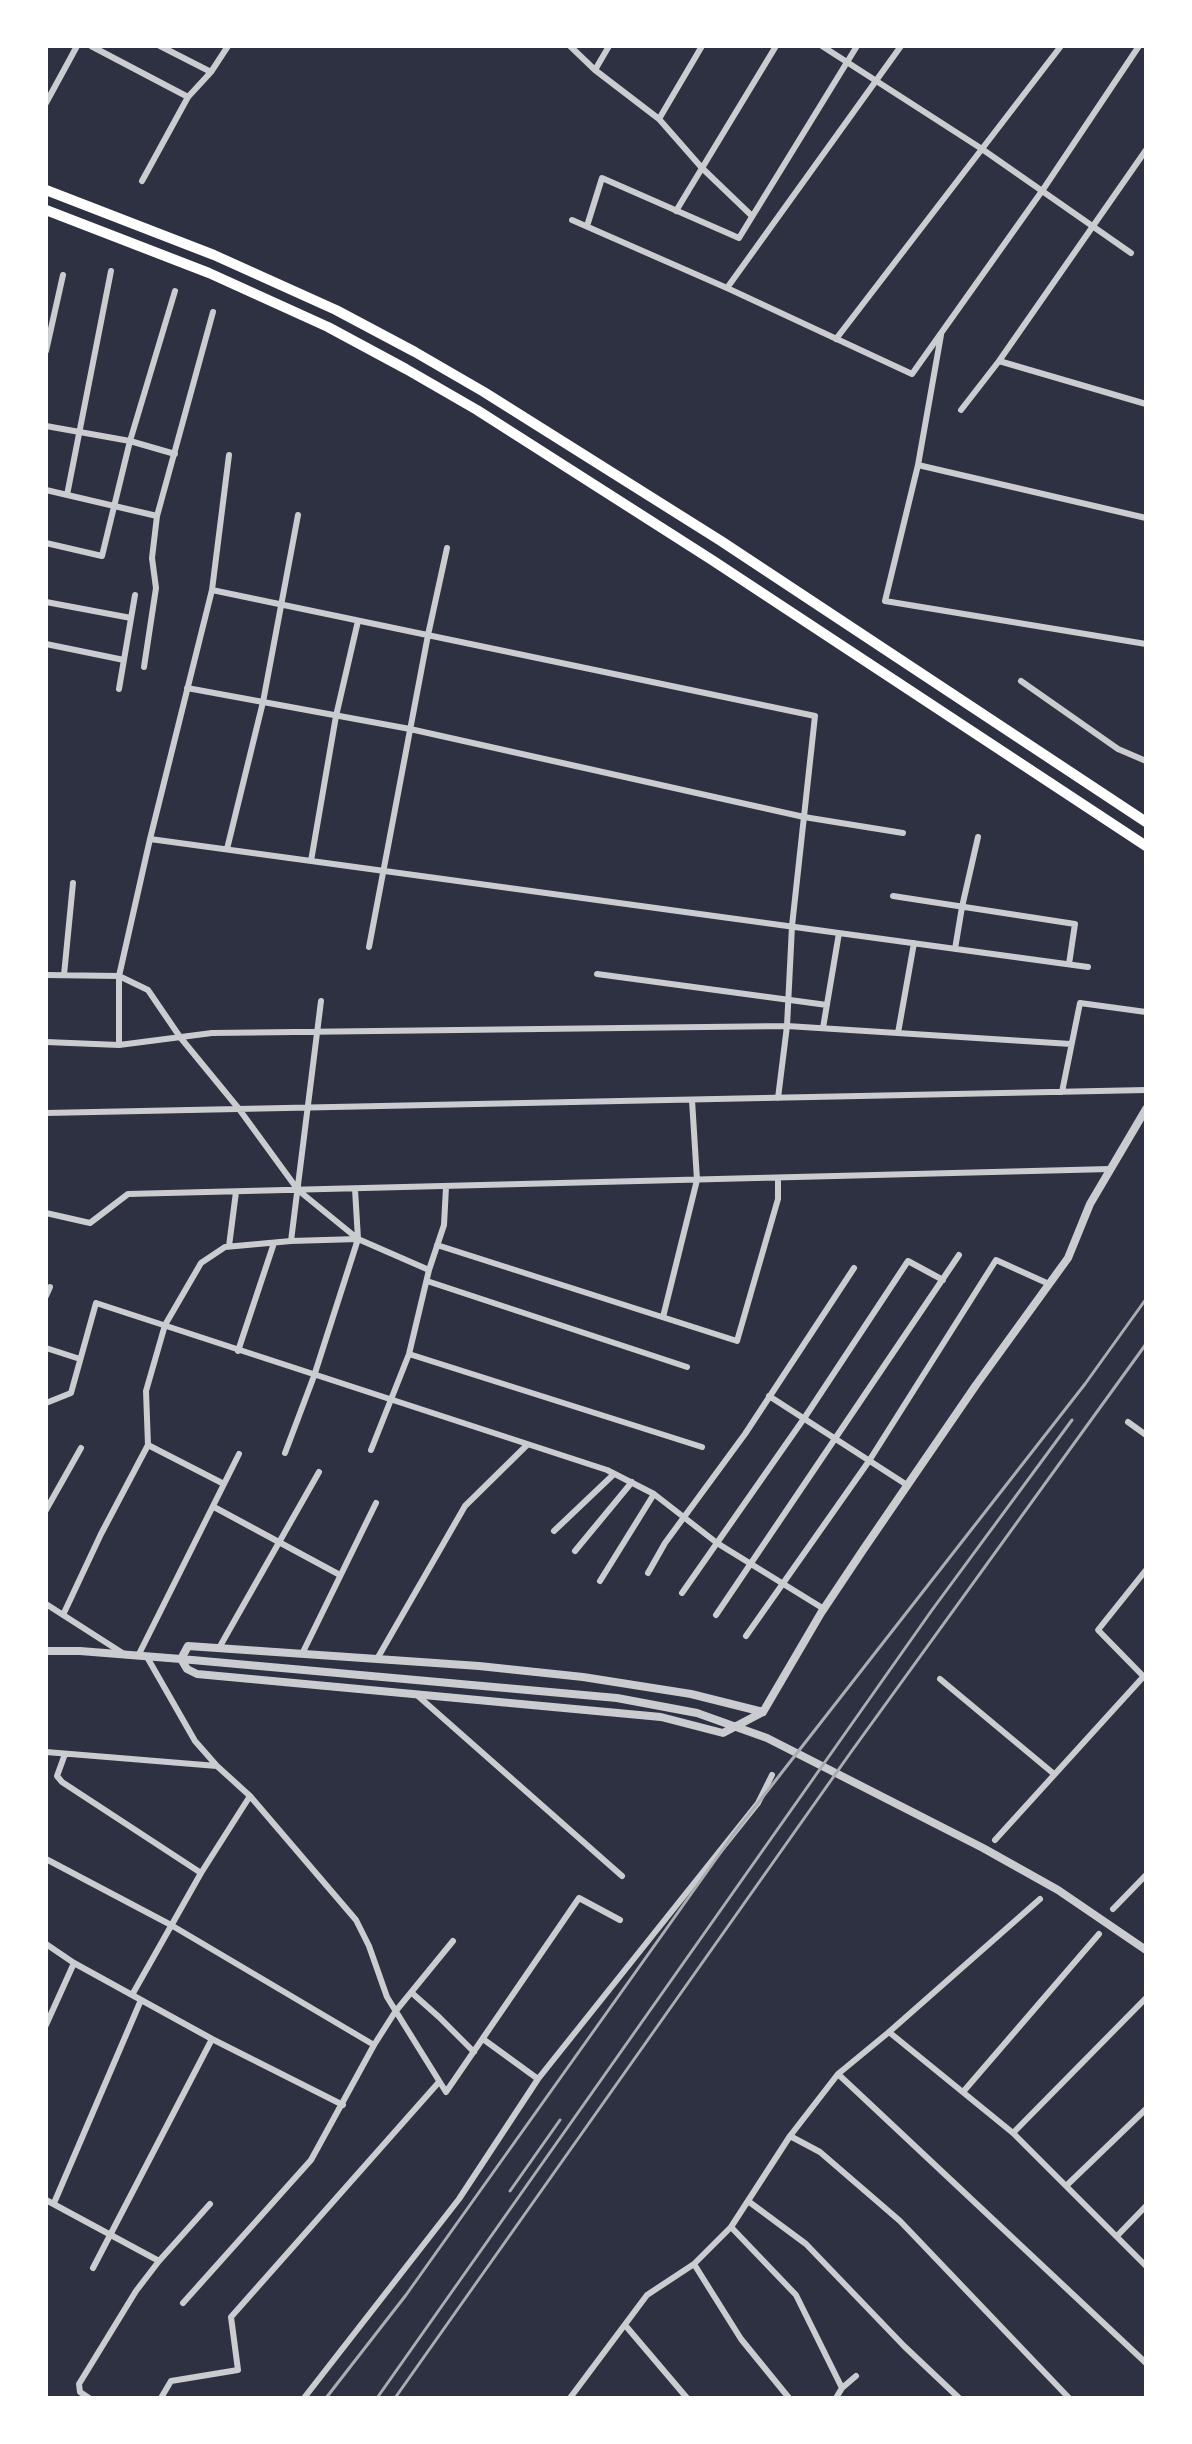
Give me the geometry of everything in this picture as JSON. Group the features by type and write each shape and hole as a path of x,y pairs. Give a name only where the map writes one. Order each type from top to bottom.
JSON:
{"highway":[{"path":"46,190 214,255 336,310 415,352 721,541 1146,822"},
{"path":"46,210 209,273 328,327 430,382 712,560 1146,846"}],"street":[{"path":"46,103 77,46"},
{"path":"91,46 188,97"},
{"path":"160,46 211,72"},
{"path":"142,181 188,97 211,72 228,46"},
{"path":"570,46 595,70 659,119 702,168 752,216"},
{"path":"595,70 609,46"},
{"path":"659,119 702,46"},
{"path":"676,211 776,46"},
{"path":"822,46 982,149 1131,253"},
{"path":"587,226 602,178 739,238 857,46"},
{"path":"727,288 901,46"},
{"path":"836,339 1061,46"},
{"path":"572,220 912,374 1042,191 1139,46"},
{"path":"961,410 999,361 1146,150"},
{"path":"67,495 111,271"},
{"path":"46,351 63,275"},
{"path":"46,543 102,556 130,441 175,291"},
{"path":"144,667 156,588 152,558 157,516 213,312"},
{"path":"942,332 918,465 885,601 1146,644"},
{"path":"999,361 1146,404"},
{"path":"46,426 130,441 175,454"},
{"path":"119,1045 119,976 212,590 229,455"},
{"path":"918,465 1146,518"},
{"path":"46,490 157,516"},
{"path":"227,849 263,702 298,515"},
{"path":"369,947 447,548"},
{"path":"212,590 815,716 792,926 787,1026 778,1098"},
{"path":"119,689 135,595"},
{"path":"46,602 131,618"},
{"path":"311,861 336,716 358,621"},
{"path":"46,644 124,660"},
{"path":"1021,681 1118,749 1146,761"},
{"path":"187,688 410,729 804,817 903,833"},
{"path":"955,949 978,837"},
{"path":"150,839 1088,967"},
{"path":"64,975 73,883"},
{"path":"893,896 1075,924 1069,964"},
{"path":"823,1028 839,933"},
{"path":"898,1033 914,943"},
{"path":"597,974 827,1005"},
{"path":"46,975 119,976 148,990 180,1037 239,1109 298,1190 358,1239 429,1270"},
{"path":"291,1241 321,1001"},
{"path":"1062,1092 1080,1003 1146,1012"},
{"path":"46,1042 119,1045 212,1033 787,1026 1071,1044"},
{"path":"46,1113 1146,1090"},
{"path":"663,1317 697,1180 692,1100"},
{"path":"181,1659 187,1669 197,1674 661,1717 723,1733 763,1712 824,1609 907,1485 1068,1258 1090,1204 1146,1109"},
{"path":"46,1213 90,1223 128,1194 1110,1169"},
{"path":"437,1245 737,1341 778,1199 778,1178"},
{"path":"371,1450 409,1354 429,1270 444,1225 446,1187"},
{"path":"285,1453 314,1376 358,1239 355,1189"},
{"path":"229,1246 236,1192"},
{"path":"63,1615 148,1445 146,1391 165,1325 201,1263 229,1246 358,1239"},
{"path":"238,1351 274,1243"},
{"path":"716,1615 959,1255"},
{"path":"746,1636 869,1461 996,1260 1049,1284"},
{"path":"682,1593 804,1419 908,1261 943,1280"},
{"path":"648,1573 665,1543 769,1396 854,1268"},
{"path":"427,1281 687,1367"},
{"path":"46,1296 50,1287"},
{"path":"46,1403 71,1393 96,1303 614,1474 654,1494 717,1543 824,1609"},
{"path":"46,1348 80,1359"},
{"path":"409,1354 702,1447"},
{"path":"769,1396 907,1485"},
{"path":"1128,1422 1146,1435"},
{"path":"148,1445 224,1484"},
{"path":"377,1659 465,1506 527,1445"},
{"path":"46,1510 81,1448"},
{"path":"142,1657 239,1454"},
{"path":"219,1648 319,1472"},
{"path":"554,1531 614,1474"},
{"path":"575,1551 632,1482"},
{"path":"600,1581 654,1494"},
{"path":"302,1654 376,1503"},
{"path":"214,1507 340,1575"},
{"path":"995,1840 1145,1678 1098,1630 1146,1570"},
{"path":"46,1604 125,1655"},
{"path":"181,1659 188,1646 479,1666 583,1677 691,1694 763,1712"},
{"path":"46,1648 617,1698 697,1713 767,1738 1008,1862 1058,1890 1146,1950"},
{"path":"142,1657 195,1741 250,1796 356,1920 387,1997 446,2092 579,1898 620,1920"},
{"path":"940,1679 1054,1774"},
{"path":"416,1694 622,1876"},
{"path":"46,1752 217,1766"},
{"path":"65,1754 57,1776 62,1782 201,1873"},
{"path":"304,2398 459,2199 538,2079 758,1803 772,1775"},
{"path":"132,1995 201,1873 250,1796"},
{"path":"46,1859 171,1925 374,2045"},
{"path":"1113,1909 1146,1875"},
{"path":"570,2398 647,2295 694,2264 731,2227 790,2136 838,2074 1040,1899"},
{"path":"963,2092 1099,1934"},
{"path":"183,2303 311,2160 395,2012 453,1941"},
{"path":"46,1944 74,1963 212,2039 343,2105"},
{"path":"46,2025 74,1963"},
{"path":"412,1993 474,2052"},
{"path":"1013,2133 1146,1998"},
{"path":"141,2000 50,2202 159,2261"},
{"path":"889,2032 1013,2133 1146,2266"},
{"path":"93,2268 212,2039"},
{"path":"483,2039 538,2079"},
{"path":"838,2074 1146,2363"},
{"path":"161,2398 171,2381 238,2370 231,2317 439,2082"},
{"path":"1066,2186 1146,2109"},
{"path":"790,2136 820,2152 900,2221 1069,2398"},
{"path":"748,2201 806,2244 959,2398"},
{"path":"89,2398 80,2392 79,2384 136,2291 210,2204"},
{"path":"1117,2236 1146,2206"},
{"path":"731,2227 796,2295 842,2388"},
{"path":"694,2264 741,2339 789,2398"},
{"path":"625,2325 687,2398"},
{"path":"836,2398 856,2376"}],"railway":[{"path":"326,2398 406,2295 733,1835 1085,1384 1146,1299"},
{"path":"395,2398 851,1752 1146,1344"},
{"path":"377,2398 932,1610 1072,1420"},
{"path":"510,2191 560,2120"}]}
